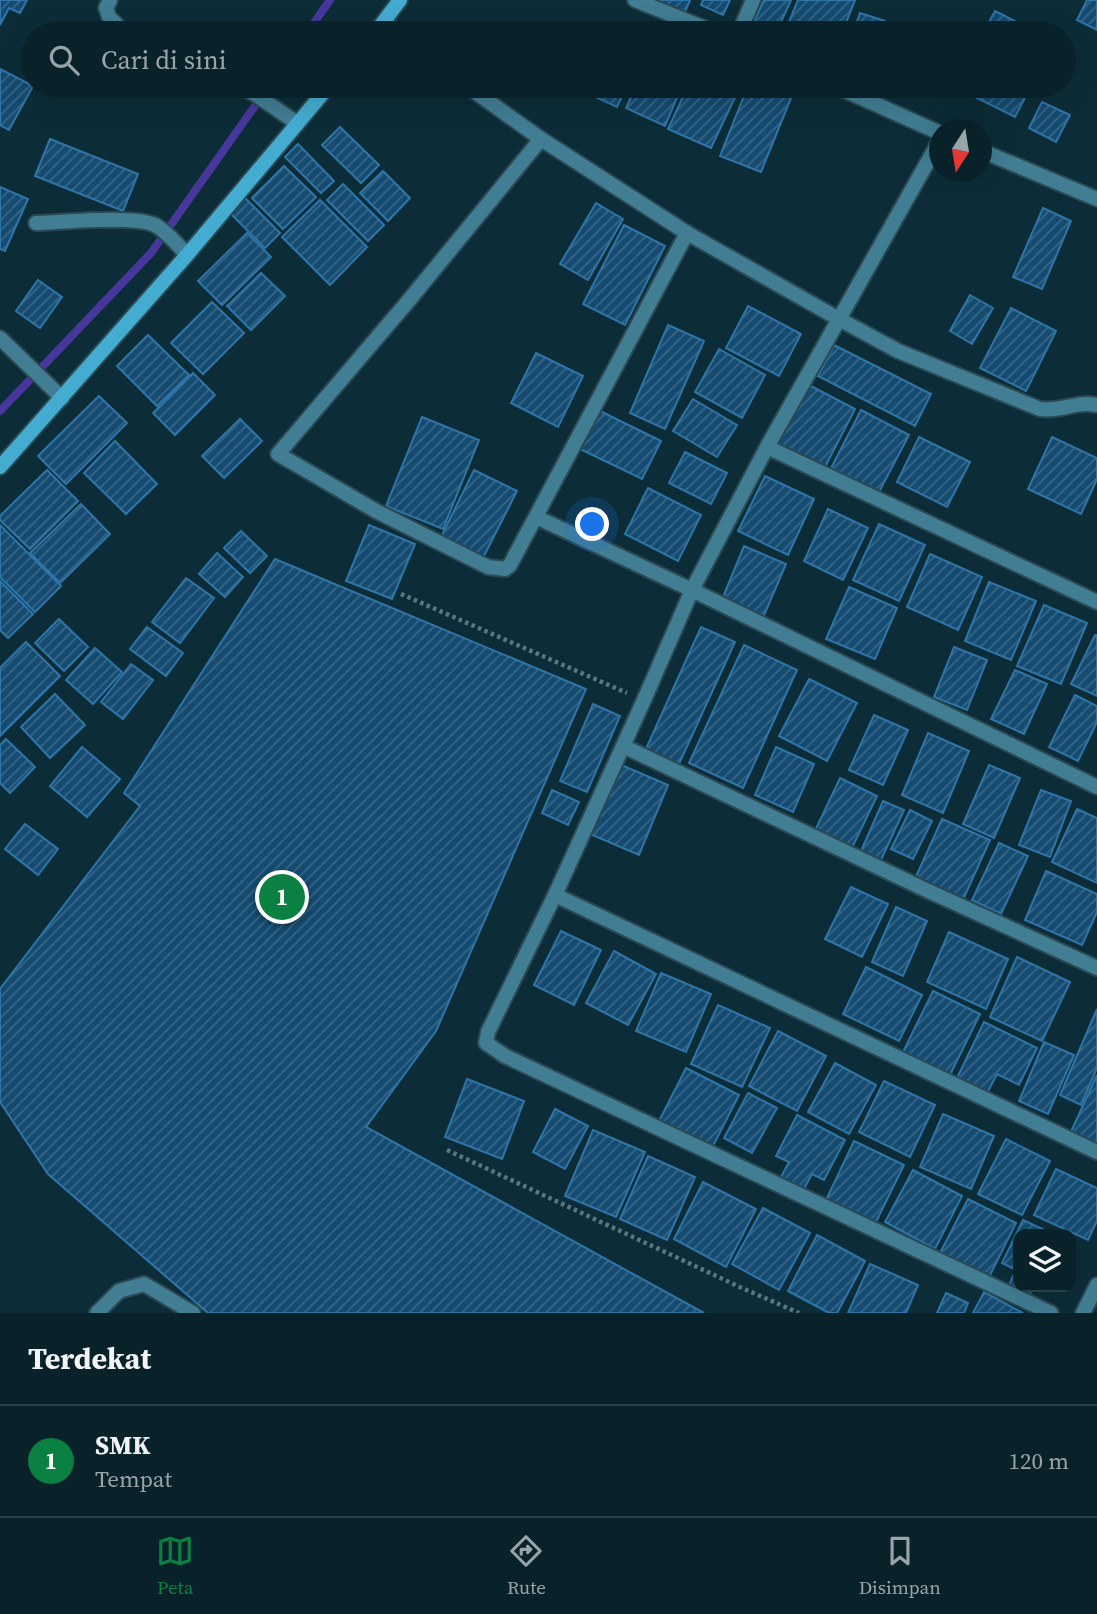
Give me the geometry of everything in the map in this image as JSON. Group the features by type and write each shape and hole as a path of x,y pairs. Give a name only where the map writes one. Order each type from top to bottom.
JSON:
{"street":[{"path":"110,0 106,8 107,14 114,21"},
{"path":"385,21 400,0"},
{"path":"635,0 687,21"},
{"path":"744,21 753,0"},
{"path":"260,98 291,119"},
{"path":"0,467 187,255 291,119 315,98"},
{"path":"484,98 541,139 687,233 898,351 1040,409 1061,410 1083,403 1097,405"},
{"path":"862,98 929,128"},
{"path":"541,139 278,454 376,511 488,566 505,569 510,565 687,233"},
{"path":"992,155 1097,199"},
{"path":"929,159 766,447 692,590 555,895 488,1032 486,1043 490,1048 1051,1313"},
{"path":"36,223 126,220 155,225 187,255"},
{"path":"0,338 62,398"},
{"path":"766,447 1097,602"},
{"path":"536,517 1097,787"},
{"path":"623,746 1097,968"},
{"path":"555,895 1097,1152"},
{"path":"97,1313 119,1291 144,1284 193,1313"},
{"path":"1083,1313 1097,1285"}],"path":[{"path":"401,594 644,700"},
{"path":"447,1150 799,1313"}],"building":[{"path":"0,0 27,0 20,13 9,8 0,25"},
{"path":"654,0 690,0 685,12"},
{"path":"703,0 730,0 723,15 701,5"},
{"path":"764,0 791,0 781,21 754,21"},
{"path":"798,0 855,0 847,21 789,21"},
{"path":"1087,0 1097,0 1097,30 1077,20"},
{"path":"995,11 1015,21 990,21"},
{"path":"860,13 885,21 857,21"},
{"path":"0,69 21,80 21,98 26,98 9,130 0,125"},
{"path":"598,98 621,98 617,107"},
{"path":"631,98 677,98 665,126 626,108"},
{"path":"682,98 735,98 711,148 668,129"},
{"path":"743,98 791,98 761,172 720,156"},
{"path":"977,98 1025,98 1015,117"},
{"path":"1042,102 1070,115 1056,142 1029,128"},
{"path":"340,127 379,165 361,183 322,145"},
{"path":"50,139 138,174 123,211 35,176"},
{"path":"298,144 334,181 321,193 285,157"},
{"path":"284,166 316,197 283,229 252,198"},
{"path":"383,171 410,198 388,221 360,193"},
{"path":"343,184 384,225 368,241 327,200"},
{"path":"0,187 28,199 5,251 0,249"},
{"path":"245,198 280,233 265,248 230,213"},
{"path":"320,200 367,247 330,285 282,237"},
{"path":"596,203 623,219 588,280 560,264"},
{"path":"1043,208 1071,221 1042,289 1013,277"},
{"path":"624,225 665,246 625,325 583,304"},
{"path":"247,233 271,257 222,305 198,281"},
{"path":"261,273 285,296 251,330 227,306"},
{"path":"38,280 62,297 40,328 16,311"},
{"path":"970,295 993,308 972,344 950,331"},
{"path":"212,302 244,333 203,374 171,343"},
{"path":"748,306 801,334 779,376 726,348"},
{"path":"1011,308 1056,331 1026,391 980,368"},
{"path":"668,325 704,341 665,429 630,413"},
{"path":"148,335 189,375 157,406 117,366"},
{"path":"834,345 931,394 915,426 818,376"},
{"path":"719,349 765,375 742,418 695,392"},
{"path":"536,353 583,376 558,427 511,403"},
{"path":"193,373 215,395 175,435 153,413"},
{"path":"807,384 855,409 824,469 775,444"},
{"path":"99,396 127,423 66,484 38,456"},
{"path":"693,399 737,425 717,457 673,431"},
{"path":"598,410 661,441 642,479 580,449"},
{"path":"861,410 909,435 879,492 831,468"},
{"path":"422,417 479,440 443,529 386,506"},
{"path":"240,419 262,441 224,478 202,456"},
{"path":"919,437 970,462 947,507 897,482"},
{"path":"1052,437 1097,458 1097,479 1081,514 1028,489"},
{"path":"115,441 157,484 126,514 84,473"},
{"path":"685,452 727,473 711,504 669,483"},
{"path":"47,470 78,501 30,549 0,520 0,516"},
{"path":"474,470 517,491 482,560 440,539"},
{"path":"765,476 814,499 788,555 738,531"},
{"path":"648,488 701,515 678,561 625,534"},
{"path":"81,504 110,534 60,583 30,553"},
{"path":"828,509 868,528 843,580 804,561"},
{"path":"879,524 925,545 899,601 853,580"},
{"path":"0,525 61,586 35,612 0,577"},
{"path":"369,525 415,544 392,599 346,581"},
{"path":"241,531 267,556 250,573 224,548"},
{"path":"744,546 786,564 762,620 721,602"},
{"path":"217,553 243,577 225,597 199,574"},
{"path":"930,554 982,577 958,630 907,607"},
{"path":"275,559 586,689 436,1031 366,1127 704,1313 208,1313 48,1174 0,1102 0,989 140,806 124,793"},
{"path":"186,578 214,598 180,643 152,622"},
{"path":"0,581 33,614 8,638 0,630"},
{"path":"989,582 1036,601 1011,660 965,641"},
{"path":"849,587 897,608 875,659 826,639"},
{"path":"1044,605 1087,623 1061,684 1017,666"},
{"path":"59,619 88,647 64,671 35,643"},
{"path":"147,627 183,653 166,676 130,649"},
{"path":"701,627 735,642 678,766 645,751"},
{"path":"1097,635 1097,696 1071,684"},
{"path":"26,642 60,676 0,736 0,668"},
{"path":"744,645 797,670 743,788 689,763"},
{"path":"954,647 987,660 967,710 934,697"},
{"path":"95,648 122,672 93,704 66,680"},
{"path":"131,664 153,680 123,719 101,702"},
{"path":"1015,670 1047,684 1024,734 991,719"},
{"path":"809,679 857,703 827,761 779,736"},
{"path":"55,694 85,725 50,758 21,727"},
{"path":"1075,695 1097,706 1097,722 1078,761 1049,747"},
{"path":"593,704 620,716 587,792 560,781"},
{"path":"874,715 908,730 883,785 849,770"},
{"path":"928,733 969,751 943,813 902,795"},
{"path":"6,739 35,767 10,793 0,783 0,745"},
{"path":"82,747 120,779 87,817 50,786"},
{"path":"776,747 814,764 793,812 755,795"},
{"path":"619,764 668,785 639,855 590,834"},
{"path":"989,765 1020,778 994,838 963,824"},
{"path":"840,778 877,796 850,852 813,835"},
{"path":"552,790 579,802 568,825 542,813"},
{"path":"1041,790 1071,801 1050,857 1019,845"},
{"path":"883,801 904,810 881,860 861,851"},
{"path":"1077,809 1097,818 1097,883 1052,862"},
{"path":"910,810 932,821 913,859 891,849"},
{"path":"942,819 990,840 962,902 914,881"},
{"path":"25,824 58,849 38,875 5,849"},
{"path":"999,843 1028,856 1001,914 972,900"},
{"path":"1046,871 1097,894 1097,912 1082,945 1025,920"},
{"path":"851,887 888,904 862,957 825,939"},
{"path":"896,907 927,921 903,976 872,962"},
{"path":"561,931 601,950 574,1005 534,985"},
{"path":"949,932 1008,959 986,1009 927,982"},
{"path":"614,951 656,974 628,1025 586,1003"},
{"path":"1017,957 1070,982 1042,1041 990,1017"},
{"path":"866,967 922,995 899,1041 843,1014"},
{"path":"661,973 711,994 686,1052 636,1031"},
{"path":"933,991 980,1014 948,1079 901,1056"},
{"path":"718,1005 770,1028 742,1087 691,1064"},
{"path":"1097,1009 1097,1068 1081,1105 1060,1095"},
{"path":"984,1022 1037,1048 1019,1085 997,1074 985,1097 955,1082"},
{"path":"778,1031 826,1056 797,1111 749,1086"},
{"path":"1044,1042 1074,1055 1048,1114 1019,1101"},
{"path":"835,1063 876,1085 849,1134 808,1112"},
{"path":"686,1068 739,1095 712,1148 659,1121"},
{"path":"1097,1075 1097,1149 1069,1136"},
{"path":"467,1079 524,1101 502,1159 445,1137"},
{"path":"884,1081 935,1105 910,1157 859,1132"},
{"path":"748,1093 777,1108 752,1153 724,1138"},
{"path":"555,1109 588,1126 565,1169 533,1152"},
{"path":"943,1114 994,1136 971,1189 920,1167"},
{"path":"797,1115 845,1140 824,1180 812,1174 804,1189 781,1177 789,1162 776,1156"},
{"path":"593,1130 645,1152 616,1217 565,1196"},
{"path":"1006,1139 1050,1161 1022,1215 978,1194"},
{"path":"854,1141 904,1165 875,1224 826,1200"},
{"path":"648,1156 695,1177 667,1240 620,1219"},
{"path":"1056,1169 1097,1188 1097,1221 1088,1240 1076,1234 1076,1229 1064,1229 1034,1215"},
{"path":"913,1170 962,1196 935,1249 885,1222"},
{"path":"703,1182 756,1209 726,1267 674,1239"},
{"path":"968,1199 1016,1223 989,1277 940,1253"},
{"path":"763,1208 810,1233 779,1290 732,1264"},
{"path":"1023,1220 1042,1229 1019,1229"},
{"path":"817,1235 865,1261 837,1313 829,1313 788,1291"},
{"path":"1013,1240 1013,1268 1002,1263"},
{"path":"870,1264 918,1285 906,1313 848,1313"},
{"path":"1013,1276 1013,1292 1007,1289"},
{"path":"984,1292 1023,1313 973,1313"},
{"path":"1014,1292 1031,1292 1028,1298"},
{"path":"946,1293 968,1303 964,1313 937,1313"}],"waterway":[{"path":"315,21 330,0"},
{"path":"0,411 151,253 261,98"}],"place":[{"name":"SMK","path":"282,897"}]}
